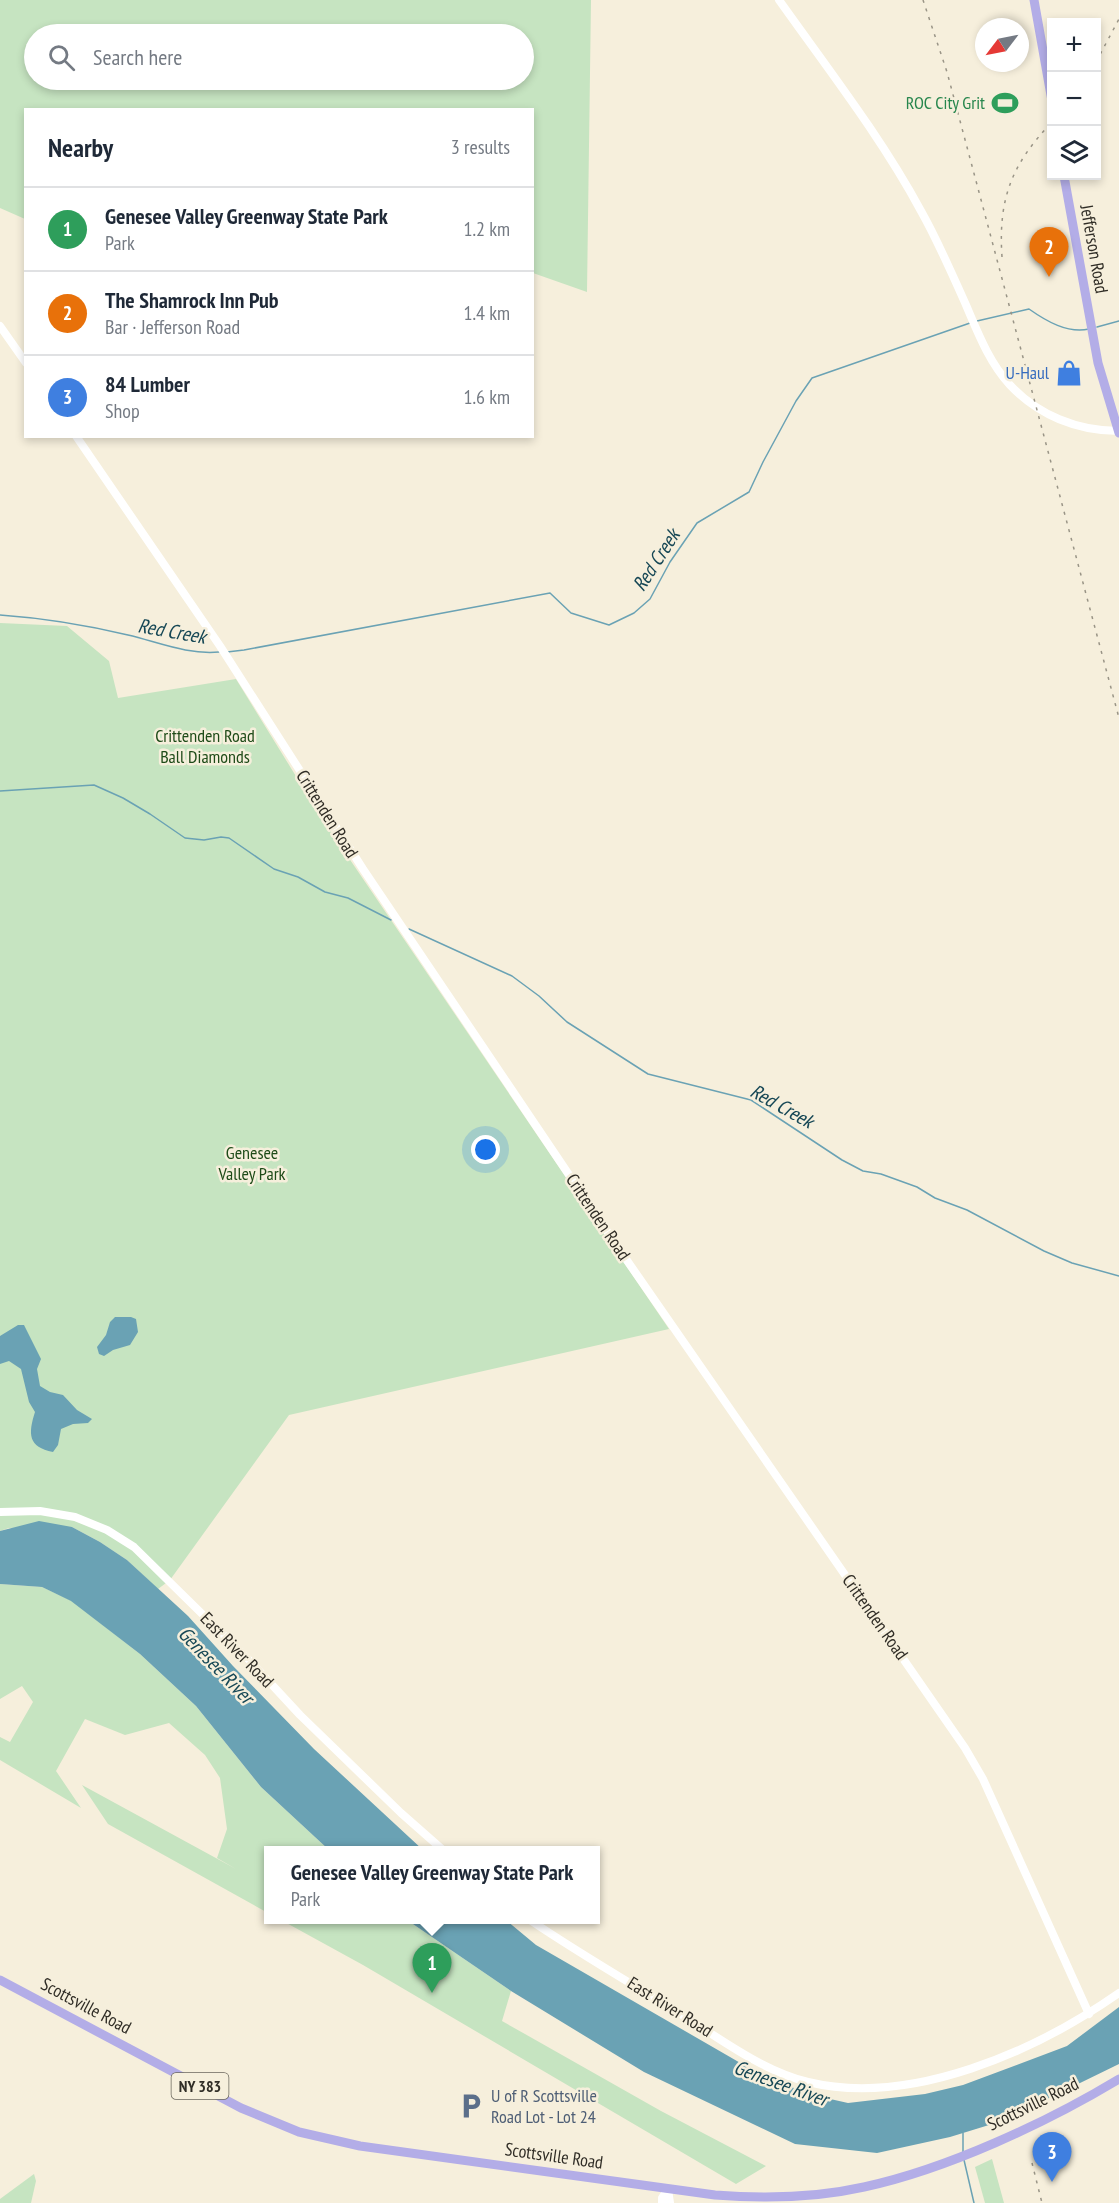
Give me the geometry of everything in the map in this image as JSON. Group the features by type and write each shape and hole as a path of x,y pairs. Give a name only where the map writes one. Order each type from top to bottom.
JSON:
{"main road":[{"path":"1034,0 1047,73"},
{"name":"Jefferson Road","path":"1065,180 1092,336 1103,384 1119,432"},
{"name":"Scottsville Road","path":"0,1980 241,2108 299,2132 351,2144 668,2189 742,2197 811,2195 880,2183 970,2151 1054,2114 1119,2079"}],"street":[{"path":"779,0 876,137 913,195 940,247 988,355 1003,378 1036,408 1078,427 1119,432"},
{"path":"0,326 24,360"},
{"name":"Crittenden Road","path":"77,438 230,661 359,864 511,1090 965,1748 983,1779 1089,2014"},
{"name":"East River Road","path":"0,1512 50,1512 75,1517 113,1533 134,1547 249,1660 300,1715 437,1846"},
{"name":"East River Road","path":"536,1924 761,2065 808,2082 832,2086 860,2088 890,2086 946,2076 1053,2034 1089,2014 1119,1993"},
{"path":"662,2203 662,2198 668,2189"},
{"path":"668,2189 670,2203"}],"green space":[{"path":"0,0 591,0 587,292 534,273 534,108 24,108 24,219 0,208"},
{"name":"Genesee Valley Park","path":"0,623 67,626 109,661 118,698 236,679 323,820 669,1329 289,1415 170,1580 158,1589 127,1560 72,1527 9,1528 0,1531"},
{"path":"0,1584 42,1587 72,1601 140,1654 196,1706 261,1787 325,1846 264,1846 264,1911 108,1824 82,1785 236,1869 217,1858 227,1829 220,1778 205,1755 169,1723 125,1735 85,1719 56,1771 81,1808 0,1760 0,1737 10,1742 33,1702 22,1686 0,1699"},
{"path":"288,1924 413,1924 511,1991 502,2021 661,2111 766,2166 736,2184 363,1965"},
{"path":"992,2159 1004,2203 985,2203 975,2167"},
{"path":"34,2174 36,2181 31,2203 0,2203 0,2199"}],"water":[{"path":"115,1317 136,1319 138,1332 130,1345 113,1350 104,1356 99,1354 97,1347"},
{"path":"18,1325 24,1325 41,1359 37,1369 40,1386 50,1392 63,1395 77,1410 92,1419 88,1423 73,1424 61,1429 58,1445 53,1452 39,1447 32,1438 31,1427 35,1412 29,1402 21,1369 9,1361 0,1364 0,1336"},
{"name":"Genesee River","path":"39,1521 72,1527 127,1560 188,1616 314,1749 419,1846 325,1846 261,1787 196,1706 140,1654 71,1601 42,1587 0,1584 0,1531"},
{"name":"Genesee River","path":"413,1924 511,1924 536,1945 756,2072 808,2094 848,2103 925,2094 963,2085 1067,2046 1119,2007 1119,2064 1002,2121 950,2137 877,2153 795,2144 644,2072 511,1991"}],"waterway":[{"name":"Red Creek","path":"977,321 1029,309 1065,328 1089,329"},
{"name":"Red Creek","path":"1097,327 1119,321"},
{"name":"Red Creek","path":"227,652 550,593 571,613 609,625 634,613 650,599 670,562 697,523 749,492 796,401 812,378 970,323"},
{"name":"Red Creek","path":"0,615 80,625 184,650 219,652"},
{"name":"Red Creek","path":"0,791 94,785 123,798 185,838 204,840 229,838 274,869 298,877 325,892 348,898 391,920"},
{"name":"Red Creek","path":"409,929 512,976 539,996 567,1022 648,1074 751,1100 842,1160 863,1171 881,1174 917,1187 935,1198 967,1210 1044,1251 1072,1263 1119,1276"},
{"path":"963,2133 963,2152"},
{"path":"964,2160 974,2203"}],"railway":[{"path":"923,0 947,72 1119,718"},
{"path":"1101,53 1119,19"},
{"path":"1002,257 1002,217 1010,183 1027,153 1048,126"},
{"path":"1032,2163 1042,2203"}],"place":[{"name":"ROC City Grit","path":"1005,103"},
{"name":"The Shamrock Inn Pub","path":"1049,277"},
{"name":"U-Haul","path":"1069,373"},
{"name":"Genesee Valley Greenway State Park","path":"432,1993"},
{"name":"U of R Scottsville Road Lot - Lot 24","path":"471,2106"},
{"name":"84 Lumber","path":"1052,2182"}],"park label":[{"name":"Crittenden Road Ball Diamonds","path":"205,746"}]}
